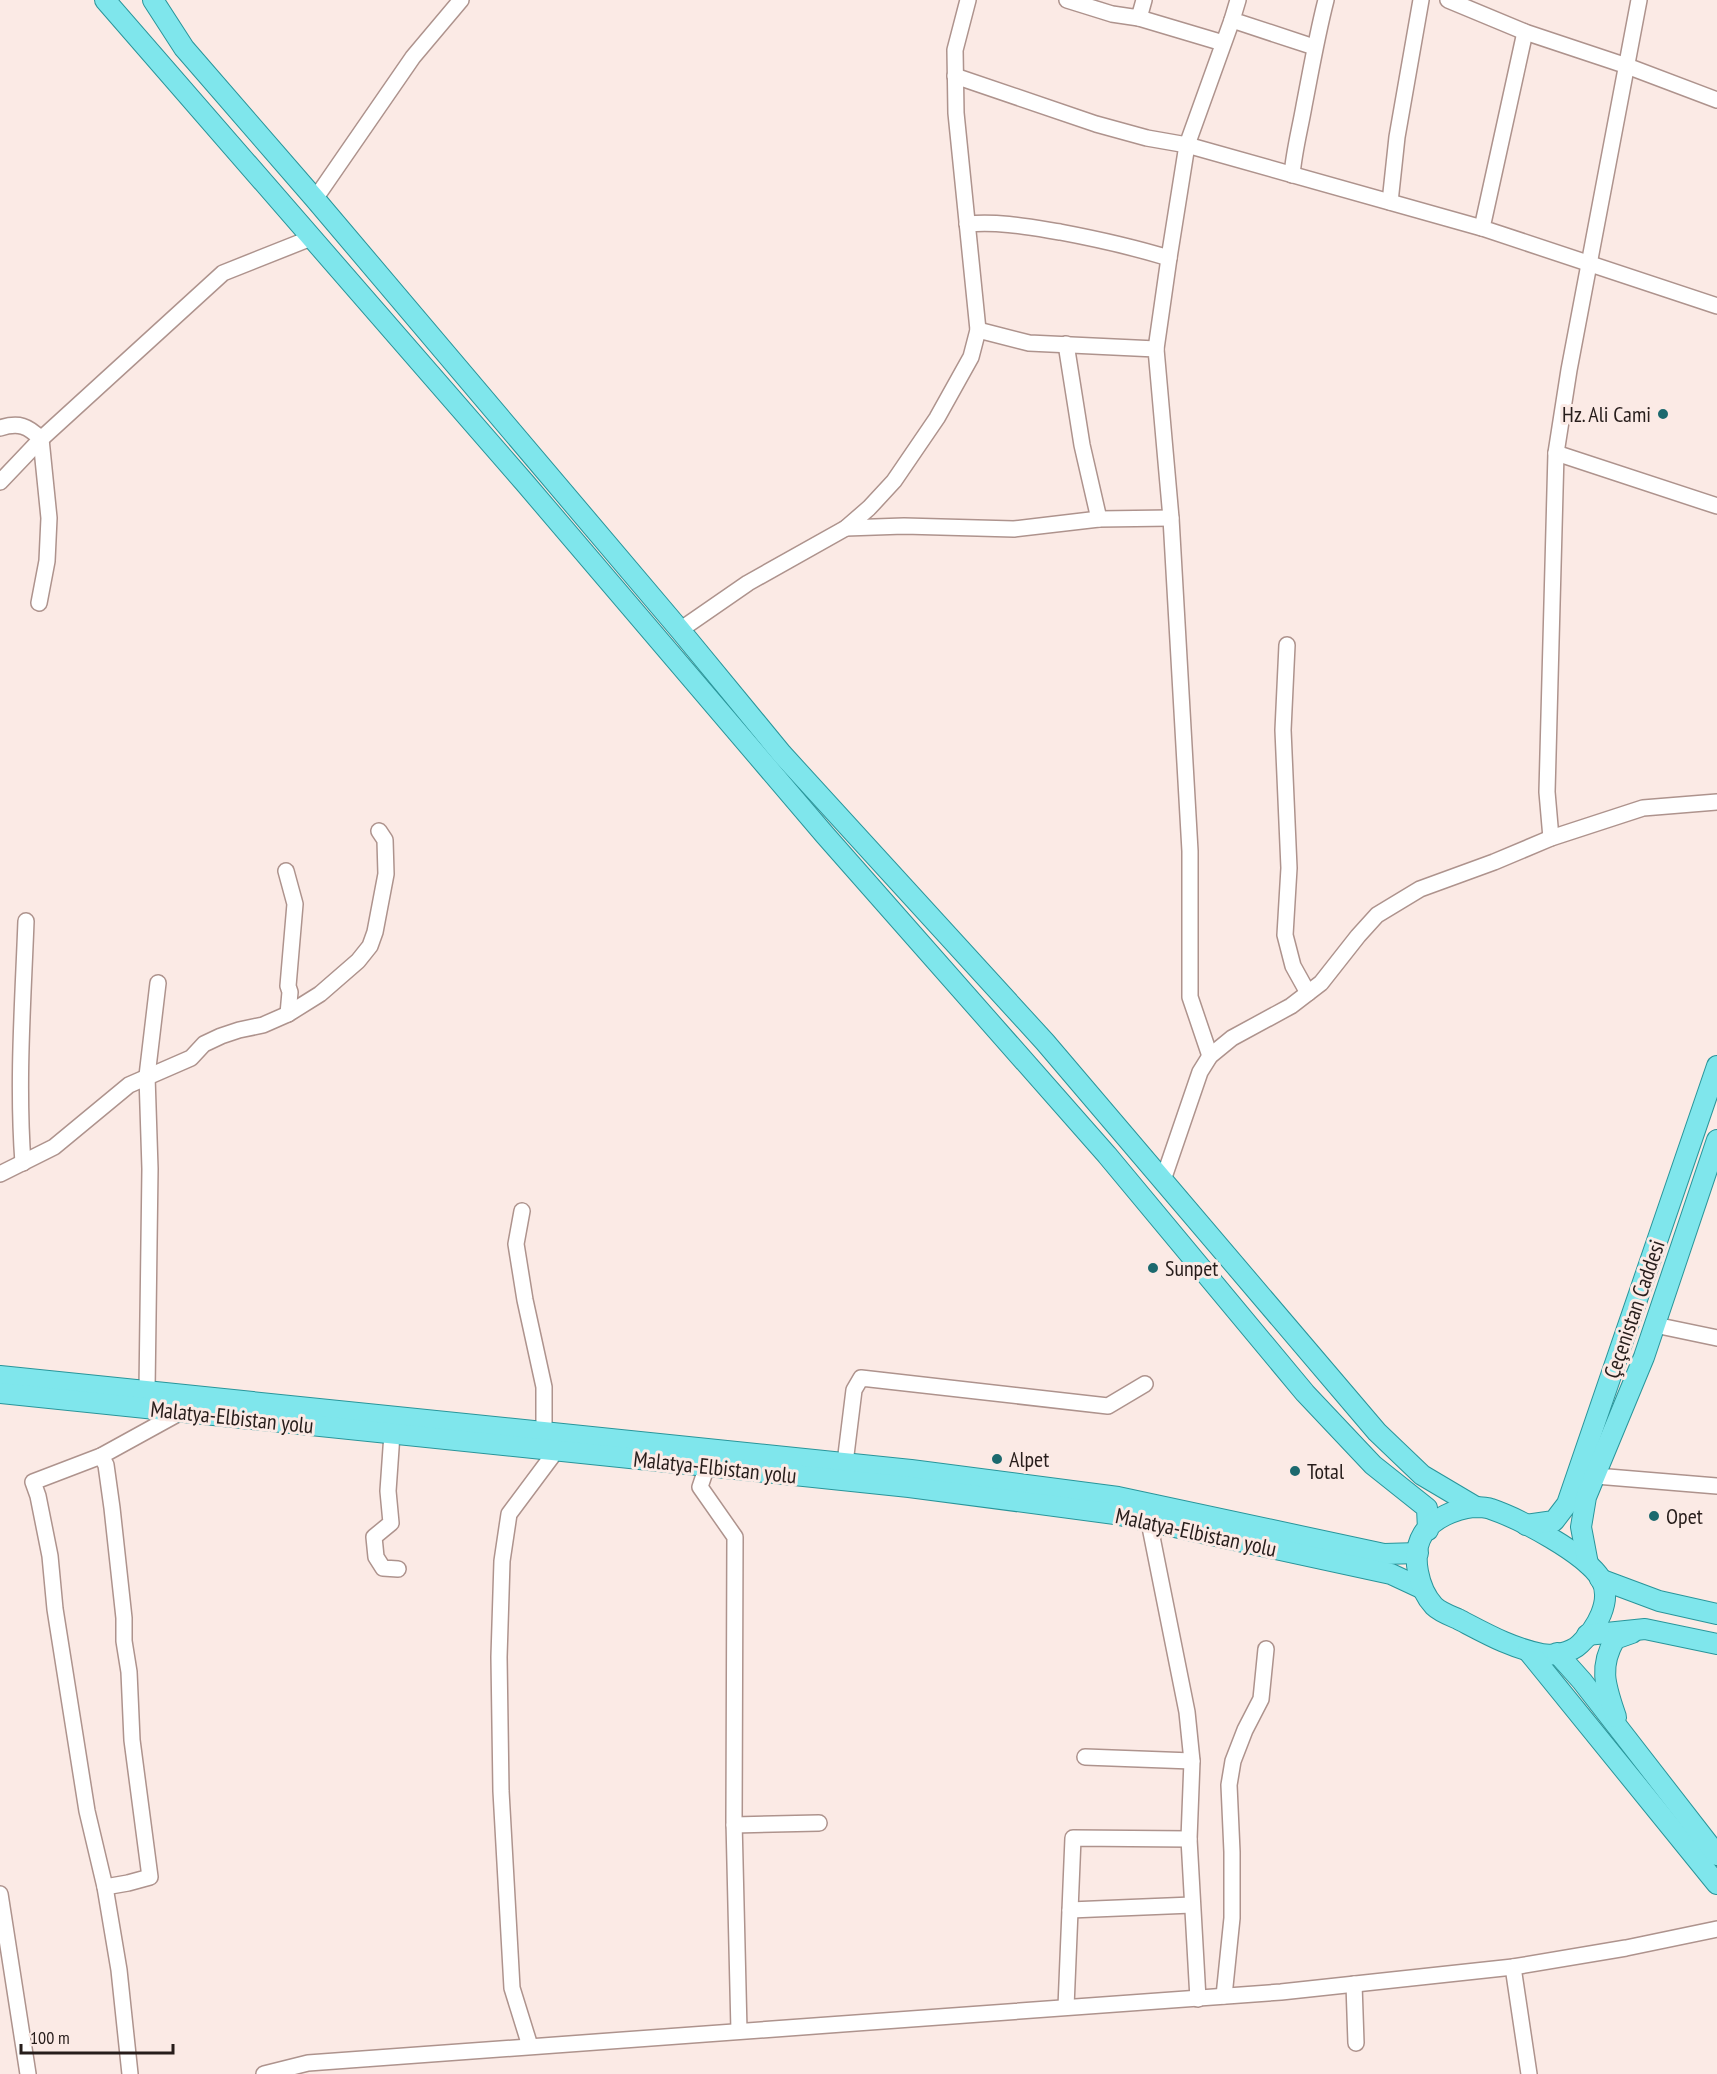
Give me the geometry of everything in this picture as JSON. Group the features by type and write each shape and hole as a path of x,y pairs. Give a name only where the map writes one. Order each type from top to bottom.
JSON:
{"main road":[{"path":"105,0 525,483 825,836 1107,1155 1305,1393 1373,1465 1427,1508 1428,1530"},
{"path":"153,0 184,48 315,199 782,754 1045,1042 1377,1432 1422,1475 1476,1507"},
{"name":"Çeçenistan Caddesi","path":"1526,1525 1554,1521 1567,1504 1717,1066"},
{"name":"Çeçenistan Caddesi","path":"1594,1572 1581,1527 1586,1497 1655,1325 1717,1140"},
{"name":"Malatya-Elbistan yolu","path":"0,1376 845,1463 1118,1497 1384,1554 1418,1552"},
{"name":"Malatya-Elbistan yolu","path":"0,1393 920,1489 1115,1514 1391,1574 1421,1588"},
{"path":"1594,1572 1605,1592 1597,1623 1579,1645 1549,1655 1504,1643 1435,1608 1421,1588 1418,1552 1423,1534 1440,1518 1456,1509 1489,1508 1556,1540 1594,1572 1659,1601 1717,1614"},
{"path":"1587,1635 1645,1629 1717,1644"},
{"path":"1621,1731 1604,1682 1607,1653 1615,1639 1645,1629"},
{"path":"1528,1651 1717,1884"},
{"path":"1557,1653 1582,1681 1717,1855"}],"street":[{"path":"315,199 413,57 461,0"},
{"path":"680,630 748,583 846,528 869,508 894,481 937,418 971,357 978,330 956,113 955,76 955,50 968,0"},
{"path":"1067,0 1223,43"},
{"path":"1139,18 1144,0"},
{"path":"1210,1056 1190,997 1190,851 1171,518 1155,349 1187,145 1238,0"},
{"path":"1292,175 1294,150 1314,47 1326,0"},
{"path":"1390,202 1397,137 1421,0"},
{"path":"1448,0 1525,32 1627,66 1717,100"},
{"path":"1551,838 1547,792 1556,453 1569,370 1639,0"},
{"path":"1232,20 1314,47"},
{"path":"1482,228 1525,32"},
{"path":"955,76 1096,124 1147,138 1187,145 1482,228 1717,306"},
{"path":"968,224 989,222 1019,225 1121,243 1169,258"},
{"path":"0,482 41,439 222,273 311,238"},
{"path":"978,330 1029,343 1155,349"},
{"path":"1066,344 1082,445 1099,519"},
{"path":"0,428 11,424 29,428 41,439 50,518 47,561 39,603"},
{"path":"1556,453 1717,506"},
{"path":"846,528 904,526 1014,529 1099,519 1171,518"},
{"path":"1287,645 1283,730 1289,868 1285,935 1293,966 1308,993"},
{"path":"1163,1180 1200,1072 1210,1056 1232,1038 1291,1006 1321,983 1377,915 1420,889 1551,838 1643,808 1717,802"},
{"path":"0,1174 54,1147 129,1084 191,1058 204,1044 221,1036 263,1025 288,1014 320,994 358,961 370,945 375,932 386,874 385,840 379,831"},
{"path":"286,871 295,904 288,1014"},
{"path":"23,1163 19,1062 26,921"},
{"path":"147,1390 150,1168 147,1076 158,983"},
{"path":"522,1211 516,1244 525,1300 544,1387 544,1432"},
{"path":"1655,1325 1717,1338"},
{"path":"845,1463 854,1390 861,1378 1108,1406 1145,1384"},
{"path":"130,2074 119,1970 105,1887 87,1811 55,1609 50,1556 33,1482 101,1456 181,1412"},
{"path":"392,1434 388,1491 391,1523 374,1537 376,1557 383,1568 398,1569"},
{"path":"530,2046 512,1988 501,1791 499,1657 502,1561 509,1514 556,1451"},
{"path":"101,1456 106,1465 112,1508 129,1672 132,1740 150,1877 105,1887"},
{"path":"707,1466 700,1487 735,1537 734,1825 739,2031"},
{"path":"1596,1476 1717,1486"},
{"path":"1149,1521 1185,1702 1192,1761 1189,1839 1198,1998"},
{"path":"1224,1996 1232,1918 1229,1785 1233,1761 1245,1730 1262,1700 1266,1649"},
{"path":"1085,1757 1192,1761"},
{"path":"734,1825 819,1823"},
{"path":"1066,2007 1073,1838 1189,1839"},
{"path":"0,1894 28,2074"},
{"path":"1070,1910 1192,1905"},
{"path":"264,2074 308,2063 1198,1998 1354,1984 1513,1967 1626,1948 1717,1929"},
{"path":"1513,1967 1529,2074"},
{"path":"1354,1984 1356,2043"}],"place":[{"name":"Hz. Ali Cami","path":"1663,414"},
{"name":"Sunpet","path":"1153,1268"},
{"name":"Alpet","path":"997,1459"},
{"name":"Total","path":"1295,1471"},
{"name":"Opet","path":"1654,1516"}]}
